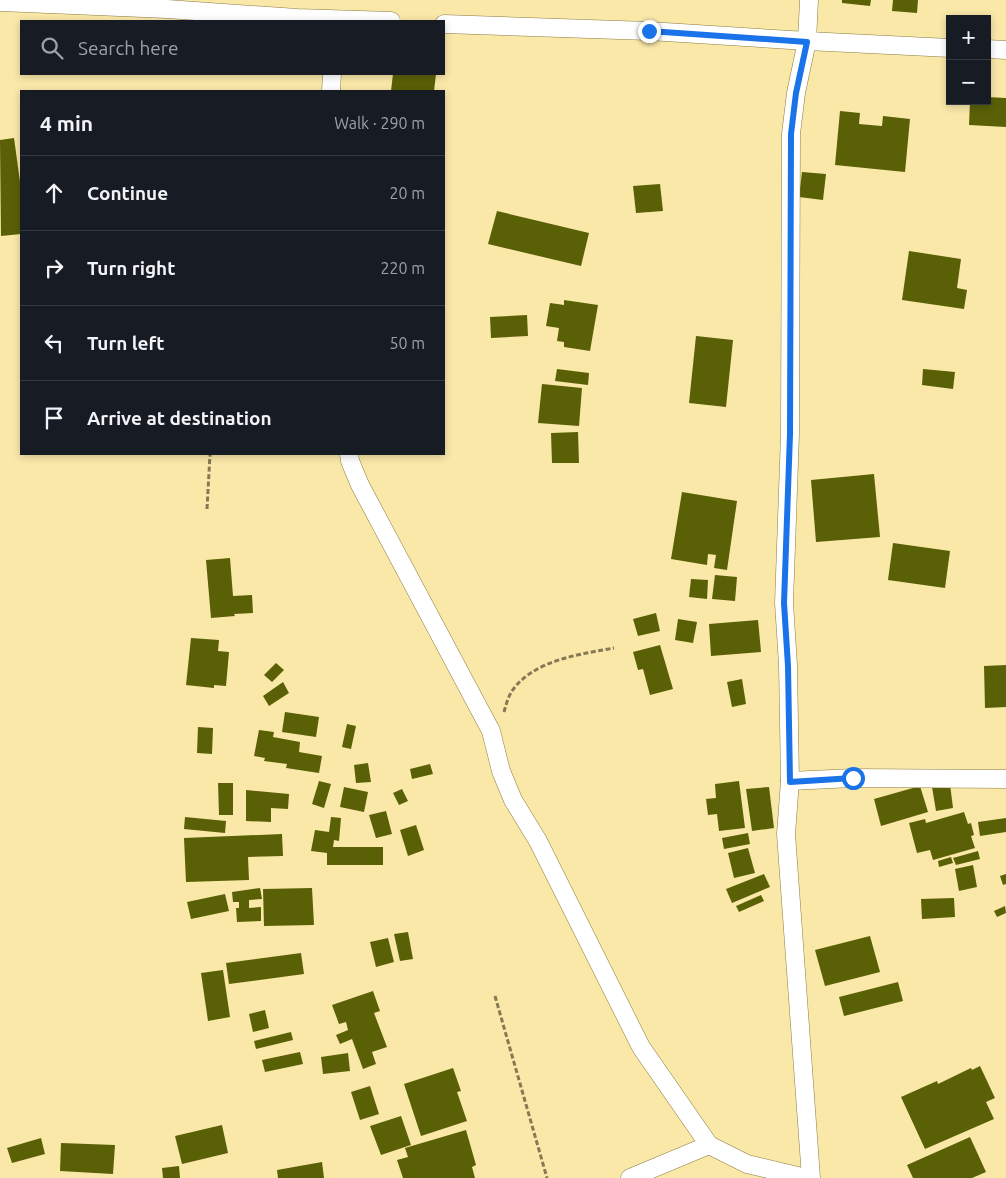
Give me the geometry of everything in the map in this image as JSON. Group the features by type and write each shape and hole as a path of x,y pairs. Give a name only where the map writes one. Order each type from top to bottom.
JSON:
{"street":[{"path":"809,0 807,42 796,93 791,134 790,434 784,603 788,666 790,782 786,834 811,1178"},
{"path":"0,2 165,4 337,20"},
{"path":"445,24 649,31 807,42 946,48"},
{"path":"991,50 1006,50"},
{"path":"330,90 332,75"},
{"path":"350,455 350,461 360,486 491,731 501,771 512,800 538,841 641,1047 709,1145 747,1164 806,1178"},
{"path":"790,782 862,778 1006,779"},
{"path":"630,1178 709,1145"}],"path":[{"path":"207,510 210,455"},
{"path":"491,731 504,712 511,692 520,681 547,664 579,654 614,648"},
{"path":"495,996 547,1178"}],"building":[{"path":"842,0 871,0 870,6 842,3"},
{"path":"893,0 918,0 917,13 892,11"},
{"path":"393,75 436,75 434,90 391,90"},
{"path":"991,97 1006,98 1006,127 969,125 970,105 991,105"},
{"path":"840,111 860,113 859,124 882,126 883,116 910,119 905,172 835,165"},
{"path":"14,138 20,182 20,234 1,236 0,140"},
{"path":"802,172 826,174 823,200 799,197"},
{"path":"660,184 663,211 636,213 633,186"},
{"path":"497,211 589,233 581,266 488,244"},
{"path":"909,251 961,259 957,288 967,290 964,309 902,300"},
{"path":"564,300 598,305 590,351 564,347 564,342 557,341 559,328 546,326 550,303 564,305"},
{"path":"527,315 528,336 491,338 490,317"},
{"path":"696,336 733,340 726,407 689,403"},
{"path":"557,369 589,373 588,385 555,381"},
{"path":"923,369 955,372 953,389 922,385"},
{"path":"542,384 582,388 579,426 538,423"},
{"path":"578,432 579,463 552,463 551,433"},
{"path":"874,474 880,537 816,542 811,480"},
{"path":"682,492 737,501 727,570 714,568 716,555 708,554 707,565 671,559"},
{"path":"893,543 950,551 945,588 888,580"},
{"path":"230,558 233,596 252,595 253,613 211,618 206,560"},
{"path":"715,575 737,577 735,601 712,599"},
{"path":"691,579 708,580 707,599 689,597"},
{"path":"656,613 660,631 638,636 633,619"},
{"path":"678,619 697,622 693,643 675,640"},
{"path":"758,620 761,652 711,656 709,624"},
{"path":"191,638 219,640 218,651 229,652 226,686 214,685 214,688 186,685"},
{"path":"660,645 673,689 650,695 643,669 638,670 633,652"},
{"path":"276,663 284,670 272,682 264,675"},
{"path":"1006,665 1006,707 985,708 984,666"},
{"path":"742,679 746,704 732,707 727,682"},
{"path":"283,682 289,693 269,706 263,696"},
{"path":"285,712 319,717 316,737 282,732"},
{"path":"347,724 356,726 351,749 342,747"},
{"path":"198,727 213,728 212,754 197,753"},
{"path":"259,730 274,732 273,737 300,742 299,752 322,756 319,773 286,768 287,764 264,761 265,758 254,756"},
{"path":"368,763 371,782 356,783 354,765"},
{"path":"430,764 433,774 412,779 410,769"},
{"path":"319,781 331,784 324,808 312,804"},
{"path":"739,781 745,828 719,831 717,814 708,815 706,799 716,798 715,784"},
{"path":"218,783 233,783 233,815 219,815"},
{"path":"950,784 953,808 936,811 932,787"},
{"path":"920,786 928,812 881,826 874,799"},
{"path":"344,787 368,792 364,812 340,807"},
{"path":"769,787 774,828 752,831 746,789"},
{"path":"402,789 408,801 399,805 393,793"},
{"path":"246,790 289,794 288,809 271,808 271,822 246,821"},
{"path":"386,811 392,834 376,838 369,815"},
{"path":"964,812 968,824 971,823 974,835 971,836 975,848 933,860 930,850 917,853 909,823 925,819 926,823"},
{"path":"185,817 226,821 225,833 184,829"},
{"path":"331,817 341,818 339,841 334,840 333,847 383,847 383,865 327,865 327,853 311,851 315,830 329,832"},
{"path":"1006,818 1006,832 980,836 978,822"},
{"path":"416,825 424,850 408,856 400,830"},
{"path":"748,833 750,844 724,849 722,838"},
{"path":"282,834 283,856 248,857 249,880 186,882 184,838"},
{"path":"748,848 755,873 734,878 728,853"},
{"path":"978,851 980,859 956,865 953,858"},
{"path":"951,857 953,863 939,867 938,861"},
{"path":"973,865 977,887 959,891 955,869"},
{"path":"764,874 770,887 732,903 726,889"},
{"path":"1006,874 1006,884 1003,885 1000,876"},
{"path":"260,888 262,899 249,900 249,908 261,907 261,921 237,922 236,908 239,908 239,902 233,902 232,892"},
{"path":"312,888 314,925 264,926 263,889"},
{"path":"225,894 229,911 191,919 187,902"},
{"path":"761,895 764,901 739,912 736,906"},
{"path":"954,898 955,917 922,919 921,899"},
{"path":"1005,906 1006,913 997,917 994,911"},
{"path":"408,932 413,959 400,961 394,934"},
{"path":"870,936 880,972 825,986 815,950"},
{"path":"388,938 394,962 376,967 370,942"},
{"path":"301,953 304,974 229,984 226,963"},
{"path":"223,970 230,1017 208,1021 201,973"},
{"path":"898,982 903,1001 844,1016 839,997"},
{"path":"373,991 380,1011 374,1013 387,1047 372,1052 376,1064 363,1069 352,1039 340,1044 336,1035 348,1030 346,1022 339,1024 332,1005"},
{"path":"265,1010 269,1028 253,1032 249,1014"},
{"path":"291,1032 293,1040 256,1049 254,1041"},
{"path":"300,1052 303,1064 265,1072 262,1060"},
{"path":"348,1053 350,1071 323,1074 321,1057"},
{"path":"980,1066 995,1098 986,1102 994,1119 925,1149 901,1097 937,1081 938,1084 971,1068 972,1070"},
{"path":"453,1068 461,1091 457,1092 467,1121 421,1136 404,1084"},
{"path":"370,1086 379,1114 360,1120 351,1092"},
{"path":"401,1116 411,1145 381,1155 370,1126"},
{"path":"222,1125 228,1153 182,1164 175,1136"},
{"path":"466,1130 476,1165 472,1167 475,1178 403,1178 397,1160 408,1157 405,1148"},
{"path":"970,1137 986,1172 972,1178 913,1178 907,1165"},
{"path":"41,1138 45,1154 12,1163 7,1148"},
{"path":"61,1143 115,1145 113,1174 60,1171"},
{"path":"322,1162 324,1178 278,1178 277,1170"},
{"path":"179,1166 180,1178 163,1178 162,1168"}],"route":[{"path":"649,31 807,42 796,93 791,134 790,434 784,603 788,666 790,782 853,778"}]}
